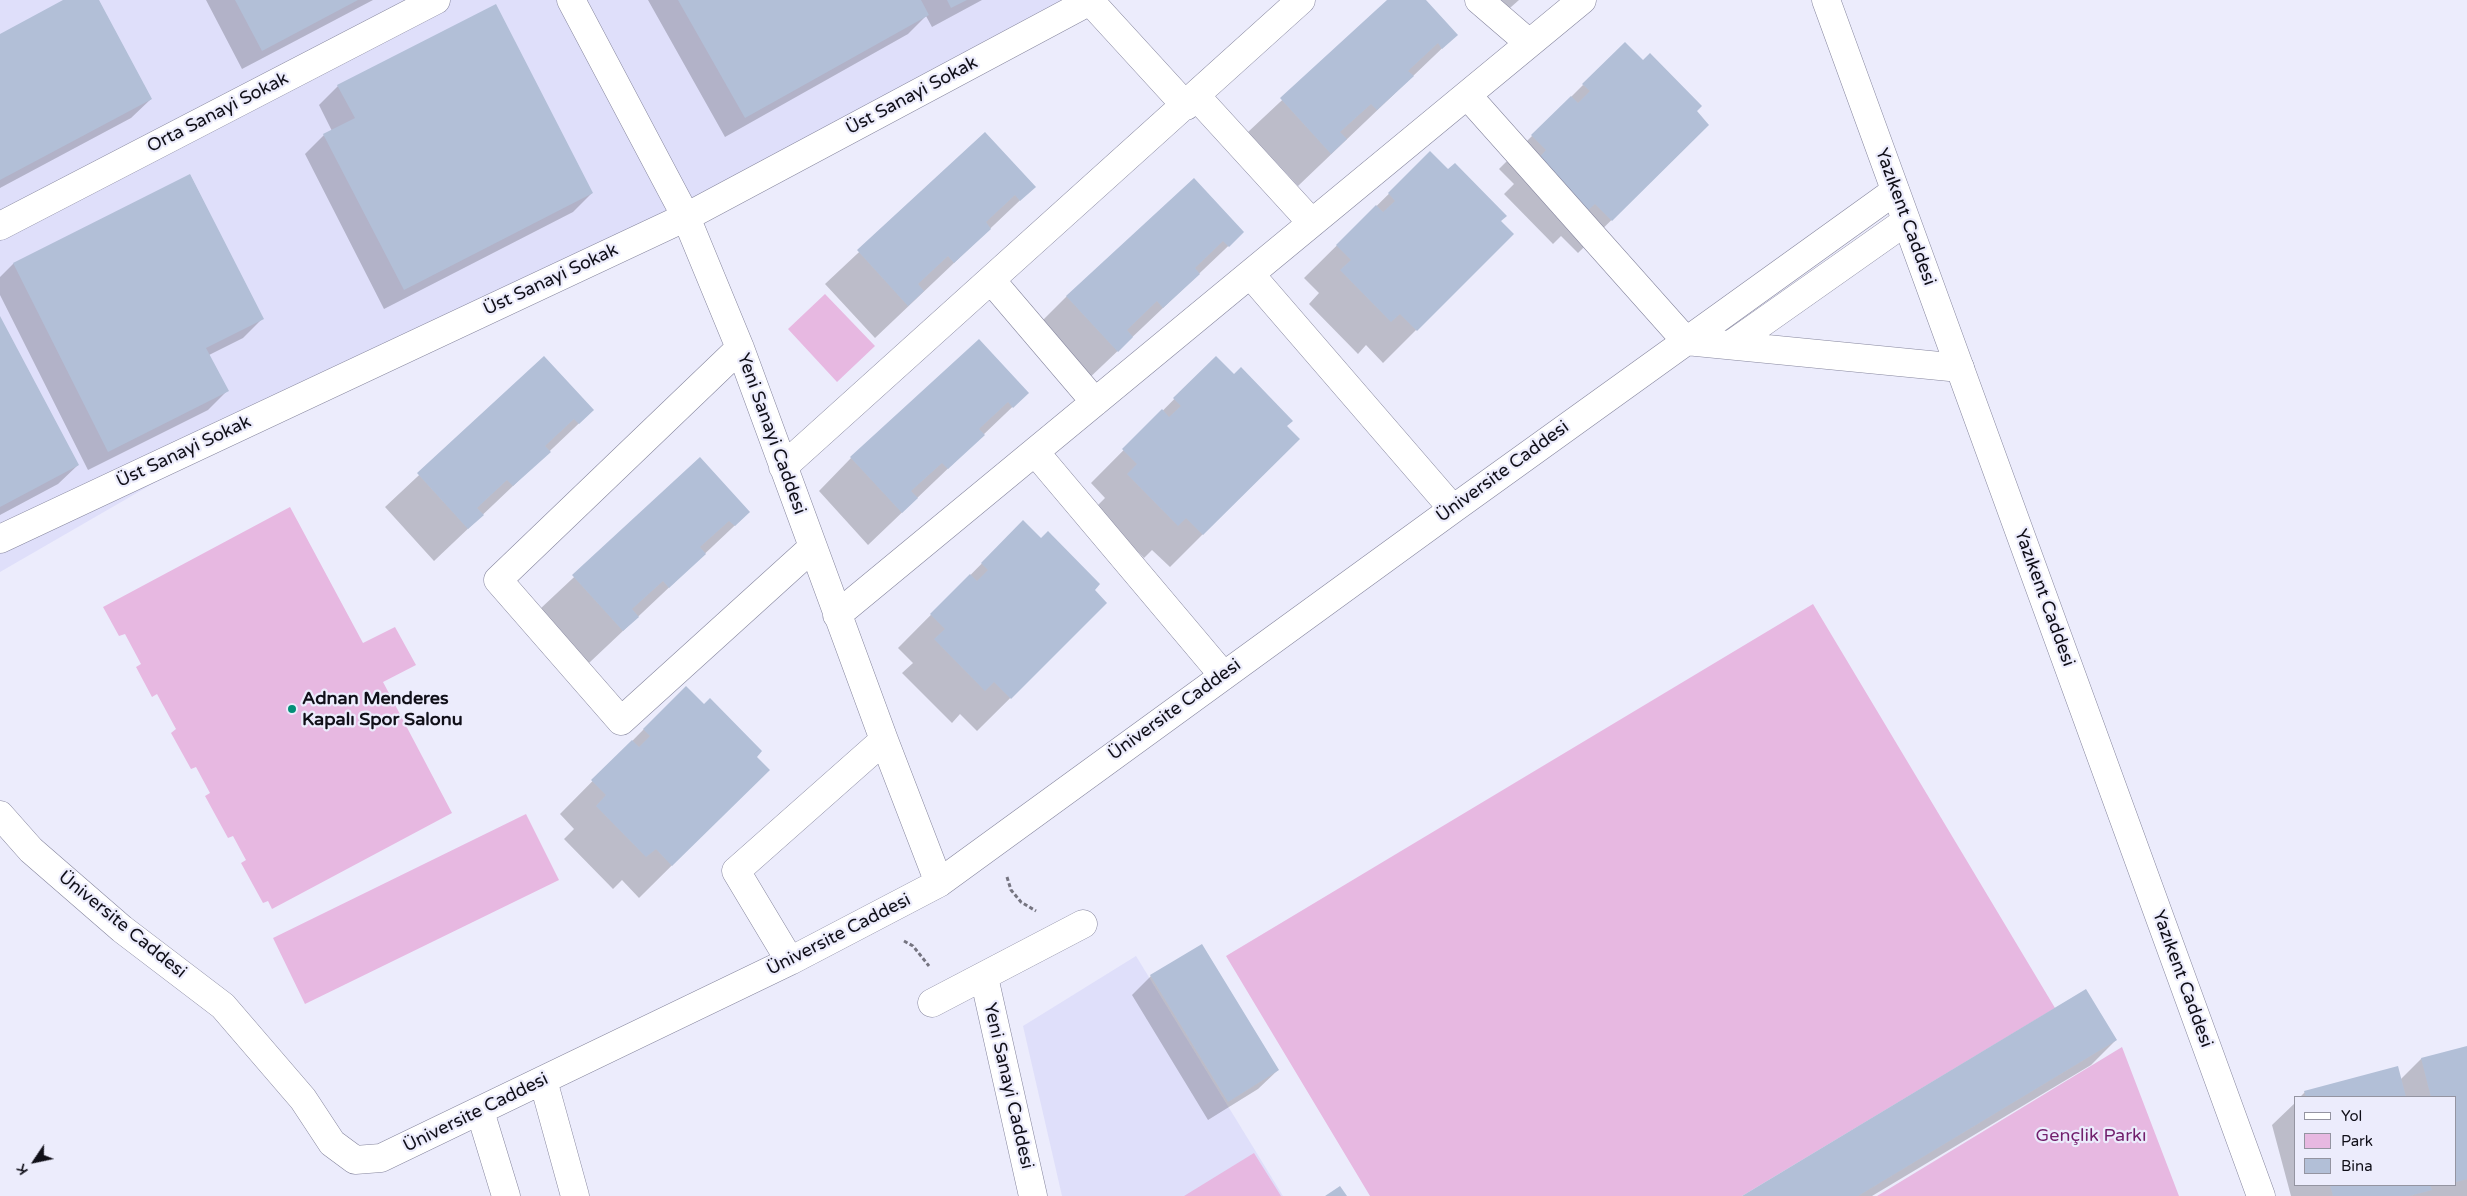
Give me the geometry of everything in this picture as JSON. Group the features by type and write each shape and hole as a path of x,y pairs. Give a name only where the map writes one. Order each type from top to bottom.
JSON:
{"street":[{"name":"Orta Sanayi Sokak","path":"0,226 436,0"},
{"name":"Yeni Sanayi Caddesi","path":"570,0 686,217 740,348 837,616 939,883"},
{"name":"Üst Sanayi Sokak","path":"0,539 686,217 1091,0"},
{"path":"1091,0 1312,223"},
{"path":"783,467 1301,0"},
{"path":"1479,0 1529,44"},
{"path":"837,616 1582,0"},
{"name":"Yazıkent Caddesi","path":"1826,0 1905,222 1960,368 2261,1196"},
{"path":"1467,95 1686,341 1732,344 1960,368"},
{"name":"Üniversite Caddesi","path":"0,815 31,850 115,923 223,1006 304,1099 332,1143 355,1160 381,1158 790,961 939,883 1453,508 1895,191"},
{"path":"1732,344 1905,222"},
{"path":"1250,274 1453,508"},
{"path":"991,280 1095,402"},
{"path":"740,348 498,580 622,721 813,546"},
{"path":"1036,452 1223,675"},
{"path":"790,961 736,872 884,740"},
{"path":"932,1003 1083,924"},
{"name":"Yeni Sanayi Caddesi","path":"984,976 1033,1196"},
{"path":"543,1080 575,1196"},
{"path":"480,1111 506,1196"}],"path":[{"path":"1018,825 1006,873 1011,890 1021,902 1036,911 1083,924"},
{"path":"850,930 892,937 914,946 924,957 931,970 932,1003"}],"shaded area":[{"path":"0,0 1092,0 315,390 0,572"},
{"path":"1136,956 1283,1196 1062,1196 1023,1026"}],"green space":[{"path":"825,294 875,346 837,382 788,329"},
{"path":"290,507 363,643 395,627 416,665 383,682 452,813 272,909 268,901 263,903 241,863 246,860 233,836 228,838 205,796 210,793 196,767 191,769 171,733 176,729 157,694 152,697 136,667 141,664 125,634 119,636 103,607"},
{"path":"1813,604 2055,1008 1742,1196 1370,1196 1226,956"},
{"path":"526,814 559,880 305,1004 273,938"},
{"name":"Gençlik Parkı","path":"2122,1047 2179,1196 1877,1196"},
{"path":"1254,1153 1281,1196 1184,1196"}],"building":[{"path":"63,0 99,0 152,99 0,180 0,34"},
{"path":"235,0 358,0 262,51"},
{"path":"678,0 921,0 929,15 745,118"},
{"path":"947,0 967,0 951,8"},
{"path":"1387,0 1426,0 1458,35 1442,49 1438,43 1408,71 1414,76 1377,110 1371,104 1340,132 1347,139 1331,154 1280,98"},
{"path":"496,4 593,193 404,290 323,134 355,118 337,85"},
{"path":"1625,42 1643,60 1650,53 1702,106 1697,111 1709,125 1612,221 1595,204 1586,212 1536,161 1546,150 1531,135 1571,96 1578,103 1590,91 1582,84"},
{"path":"985,132 1036,187 1020,201 1015,195 986,222 991,229 954,263 948,256 918,284 924,291 908,306 857,250"},
{"path":"1430,151 1448,169 1455,163 1507,216 1501,221 1514,234 1417,331 1400,314 1391,322 1340,270 1351,260 1336,245 1376,205 1383,212 1395,201 1388,193"},
{"path":"190,174 264,319 206,348 229,391 108,452 13,263"},
{"path":"1194,178 1244,232 1229,247 1223,241 1195,268 1200,274 1163,308 1157,301 1127,330 1133,337 1118,352 1066,296"},
{"path":"0,316 79,465 0,507"},
{"path":"979,339 1029,393 1013,408 1008,402 979,429 985,435 948,469 942,463 911,491 918,498 902,513 850,457"},
{"path":"544,356 594,410 579,424 574,419 545,446 551,452 513,486 507,480 477,508 484,515 468,529 417,473"},
{"path":"1216,356 1234,374 1241,367 1293,421 1287,426 1300,439 1203,535 1186,518 1178,526 1127,474 1137,464 1122,449 1162,409 1169,417 1181,406 1173,398"},
{"path":"700,457 750,512 735,526 729,521 700,547 706,554 669,588 663,581 632,609 639,617 623,631 572,575"},
{"path":"1023,520 1041,538 1048,531 1100,584 1095,590 1107,603 1011,699 994,682 985,691 934,639 945,629 930,614 970,574 977,581 988,570 981,563"},
{"path":"686,686 704,704 710,698 762,751 757,757 770,770 672,866 656,849 646,857 596,806 606,795 591,780 632,740 639,747 650,736 643,729"},
{"path":"1202,944 1279,1070 1228,1102 1150,975"},
{"path":"2086,989 2117,1040 1858,1196 1742,1196"},
{"path":"2467,1046 2467,1179 2457,1182 2457,1096 2431,1096 2421,1058"},
{"path":"2398,1066 2406,1096 2306,1096 2304,1091"},
{"path":"1340,1186 1347,1196 1325,1196"},
{"path":"2330,1186 2430,1186 2432,1190 2409,1196 2333,1196"}],"place":[{"name":"Adnan Menderes Kapalı Spor Salonu","path":"292,709"}]}
